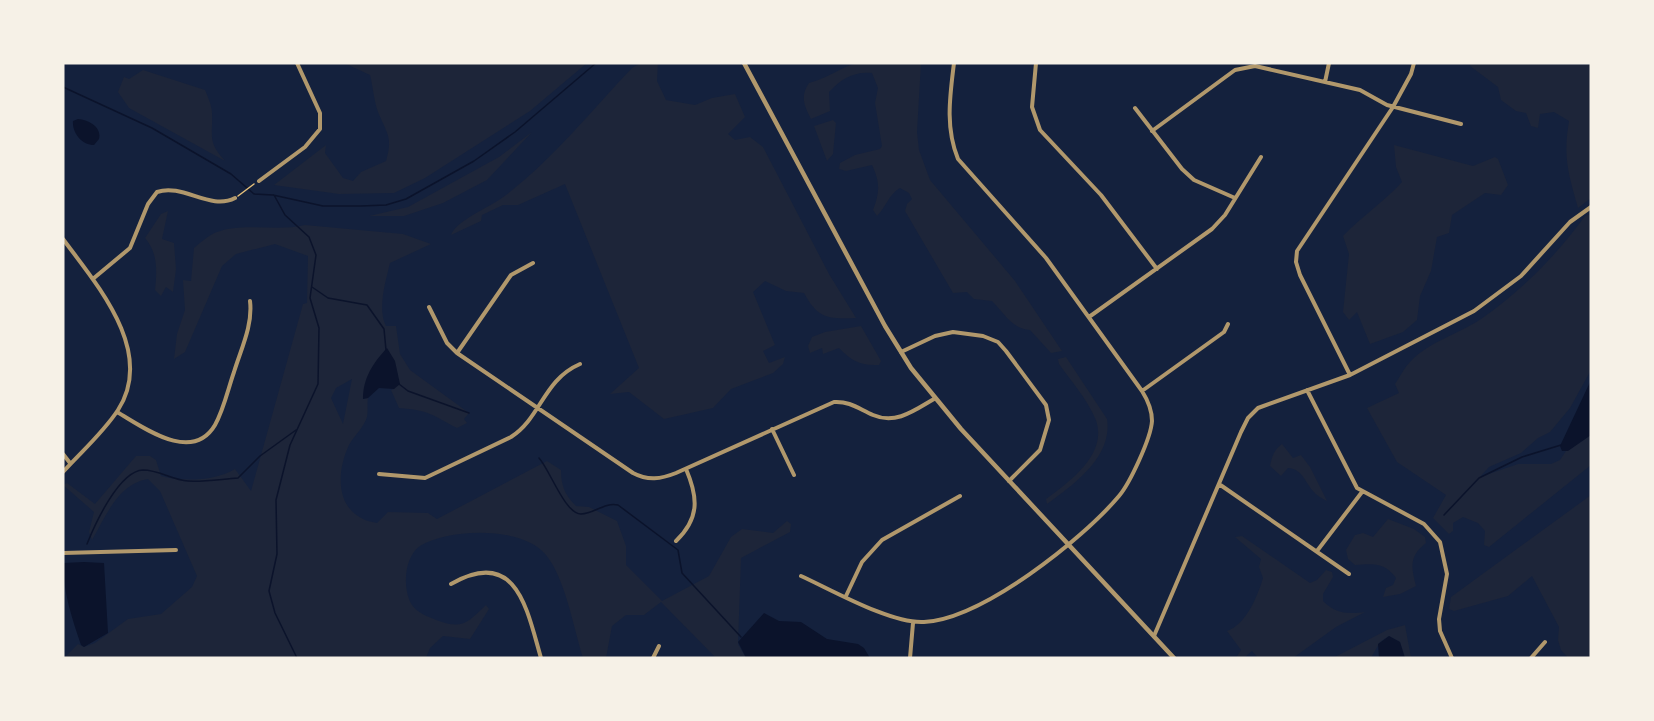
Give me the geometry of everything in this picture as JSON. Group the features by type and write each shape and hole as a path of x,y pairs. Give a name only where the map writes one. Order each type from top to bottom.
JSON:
{"street":[{"path":"257,182 305,147 320,129 320,113 297,63"},
{"path":"744,63 901,353 934,399 1174,658"},
{"path":"801,576 890,616 913,622 937,621 968,610 1035,572 1120,495 1149,433 1152,420 1142,391 1046,258 958,159 949,126 954,63"},
{"path":"1036,63 1032,107 1040,130 1101,195 1156,269"},
{"path":"1325,82 1329,63"},
{"path":"1350,375 1300,275 1296,258 1300,244 1393,106 1411,74 1414,63"},
{"path":"1152,131 1244,65 1360,90 1393,106 1461,124"},
{"path":"1135,108 1182,169 1194,180 1235,198"},
{"path":"1089,317 1212,229 1225,216 1261,157"},
{"path":"94,278 130,248 148,204 157,192 176,190 224,201 235,198"},
{"path":"1154,636 1241,432 1253,411 1350,375 1456,321 1505,290 1521,276 1570,222 1591,207"},
{"path":"63,239 94,278 112,308 130,362 129,384 117,412 63,472"},
{"path":"457,353 511,275 533,263"},
{"path":"117,412 168,440 193,440 208,434 220,415 248,327 250,301"},
{"path":"429,307 447,343 457,353 642,477 660,479 686,469 834,402 847,403 873,415 895,418 913,412 934,399"},
{"path":"1142,391 1224,332 1228,324"},
{"path":"901,353 935,336 953,332 983,336 998,342 1006,351 1046,405 1049,420 1040,450 1009,481"},
{"path":"379,474 417,479 433,475 516,434 560,375 580,364"},
{"path":"1307,390 1351,478 1362,492 1424,524 1440,542 1447,574 1439,619 1440,631 1452,658"},
{"path":"772,429 794,475"},
{"path":"63,454 70,464"},
{"path":"676,541 687,530 696,506 694,487 686,469"},
{"path":"1219,483 1349,574"},
{"path":"1317,551 1362,492"},
{"path":"846,596 862,562 882,540 960,496"},
{"path":"63,553 176,550"},
{"path":"451,584 484,572 502,576 510,581 520,592 541,658"},
{"path":"910,658 913,622"},
{"path":"1531,658 1545,642"},
{"path":"653,658 659,646"}],"path":[{"path":"244,192 257,182"}],"shaded area":[{"path":"344,63 587,63 530,111 425,178 394,193 339,194 274,185 326,145 325,153 343,178 353,181 361,172 386,161 389,141 377,108 370,75"},
{"path":"641,63 658,63 657,81 666,100 695,105 712,98 735,94 745,117 728,134 735,140 750,137 763,147 829,274 856,318 825,316 814,308 804,293 786,291 765,281 753,292 775,345 763,351 769,363 785,357 783,364 773,373 731,389 713,408 664,419 629,392 610,394 639,368 565,184 518,205 503,205 482,215 481,221 451,235 460,224 506,195 540,166 632,68"},
{"path":"858,63 921,63 917,132 919,150 930,180 1015,281 1062,351 1051,353 1030,330 1013,324 992,301 974,299 967,292 953,293 905,211 912,199 909,193 900,188 890,197 877,216 873,210 877,198 878,182 872,165 846,171 839,169 840,163 855,155 880,149 882,146 875,103 878,88 872,73 854,75 838,83 829,92 830,111 811,119 804,96 809,83"},
{"path":"1471,63 1591,65 1591,198 1578,208 1568,165 1566,145 1569,121 1554,112 1540,114 1538,128 1531,126 1526,113 1516,111 1501,100 1498,87 1470,66"},
{"path":"143,70 205,90 212,110 213,143 225,161 129,108 118,92 124,77 129,79"},
{"path":"78,119 90,123 99,131 99,139 94,145 82,141 76,134 73,121"},
{"path":"833,120 836,123 833,154 827,161 814,126"},
{"path":"532,132 487,180 443,203 404,216 369,216 408,207 499,157"},
{"path":"1394,145 1473,166 1495,157 1498,159 1508,185 1501,195 1485,193 1452,215 1449,233 1437,237 1431,271 1420,296 1417,320 1403,332 1370,344 1357,312 1349,320 1343,312 1349,254 1343,236 1402,182 1396,167"},
{"path":"168,211 162,239 174,243 176,269 173,292 166,287 161,296 155,290 154,256 145,238 161,214"},
{"path":"1591,214 1591,370 1570,408 1550,432 1538,438 1521,453 1489,467 1480,477 1518,464 1551,464 1560,460 1566,451 1591,435 1591,465 1489,547 1484,545 1485,531 1478,523 1463,517 1453,523 1453,531 1449,534 1433,518 1446,495 1397,462 1367,408 1399,393 1395,384 1417,355 1481,319 1510,296 1550,259 1585,216"},
{"path":"305,225 403,234 431,244 390,263 383,294 383,319 386,326 396,326 400,354 410,370 469,413 464,419 467,423 457,428 436,416 399,408 391,390 394,389 398,379 395,363 363,399 368,398 367,417 344,457 341,470 342,494 354,513 377,523 388,512 428,513 437,519 547,461 561,470 564,490 576,506 589,507 617,521 626,546 626,565 662,601 709,576 731,537 742,529 773,533 787,521 791,524 790,532 741,558 738,644 746,658 716,658 661,602 644,615 626,615 612,626 606,658 583,658 564,590 546,555 521,539 504,535 467,533 433,540 420,546 408,565 406,582 409,598 414,608 428,617 454,625 470,619 486,605 489,609 470,639 443,636 430,648 426,658 64,658 78,644 84,647 95,643 128,619 161,614 192,587 197,576 160,491 148,479 129,487 121,494 108,511 92,540 89,532 94,512 63,485 67,483 95,504 136,456 150,456 156,460 161,476 169,478 189,480 209,478 235,469 251,491 303,304 307,303 308,256 275,244 236,254 222,266 185,352 174,359 177,334 185,310 183,280 191,281 194,248 214,233 238,228","holes":["352,379 343,424 331,398 336,388"]},
{"path":"861,326 881,361 879,365 857,362 839,348 823,354 822,348 810,353 808,346 812,337 825,332"},
{"path":"387,348 395,361 400,384 394,389 379,388 368,398 363,399 363,391 370,371"},
{"path":"1066,357 1107,419 1107,433 1098,458 1089,469 1047,504 1046,499 1085,465 1097,443 1098,431 1092,411 1059,364 1058,359"},
{"path":"1591,380 1591,435 1568,451 1562,451 1560,446"},
{"path":"1282,444 1293,458 1301,455 1310,467 1327,501 1315,493 1297,471 1288,468 1281,476 1270,466 1274,454"},
{"path":"1591,495 1591,658 1568,658 1561,650 1558,640 1559,627 1532,576 1508,596 1454,611 1449,609 1451,597"},
{"path":"1388,519 1414,529 1425,537 1426,543 1414,557 1413,573 1416,586 1400,594 1383,597 1386,588 1393,585 1396,578 1387,569 1373,564 1355,565 1348,559 1346,550 1355,535 1363,533 1373,537"},
{"path":"1242,536 1310,583 1317,580 1326,570 1332,572 1333,577 1323,594 1323,601 1342,612 1365,612 1336,627 1293,658 1258,658 1252,651 1244,658 1236,658 1241,650 1227,631 1240,623 1245,616 1263,578 1259,567 1261,559 1235,537"},
{"path":"63,563 104,563 108,633 84,647 81,645 69,605"},
{"path":"764,613 779,621 801,622 827,639 858,644 864,648 870,658 746,658 738,642"},
{"path":"1405,625 1411,658 1405,658 1400,642 1389,636 1380,642 1371,658 1333,658 1387,630"},
{"path":"1389,636 1400,642 1405,658 1379,658 1378,644"}],"waterway":[{"path":"63,87 152,128 231,174 254,194 273,195 323,206 386,205 406,199 474,161 515,132 596,63"},
{"path":"274,195 285,215 309,237 316,255 310,298 319,328 318,384 290,445 276,500 277,554 269,591 275,613 297,658"},
{"path":"312,287 328,298 367,305 384,329 386,350"},
{"path":"399,384 408,391 469,413"},
{"path":"87,544 109,500 125,479 134,473 149,470 188,481 238,478 260,456 296,430"},
{"path":"1444,515 1479,478 1522,457 1561,445"},
{"path":"539,458 569,507 575,512 581,514 608,505 618,505 678,550 682,573 741,637"}]}
